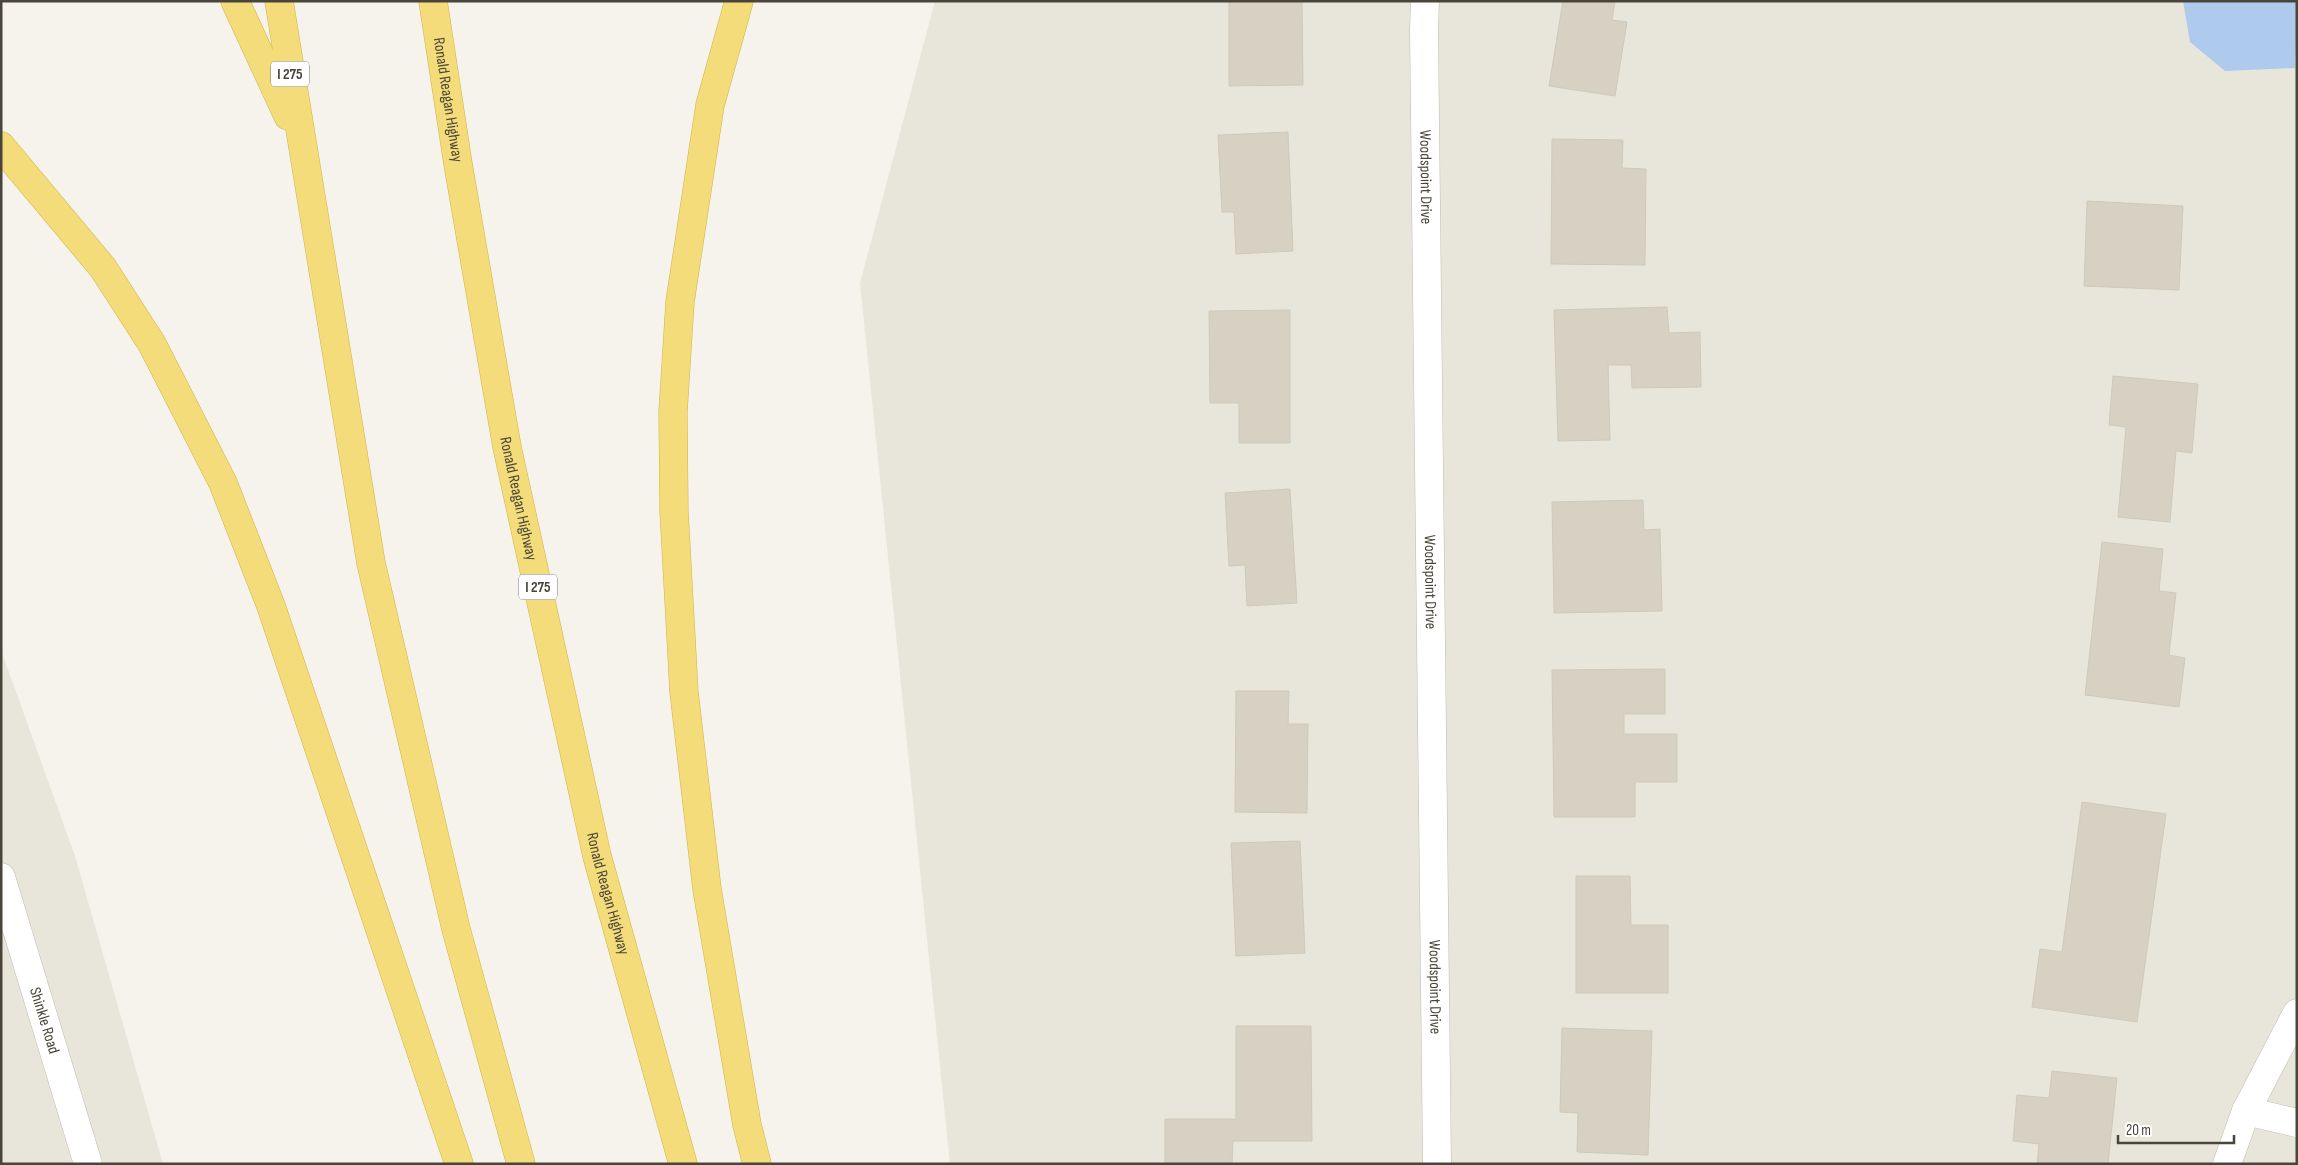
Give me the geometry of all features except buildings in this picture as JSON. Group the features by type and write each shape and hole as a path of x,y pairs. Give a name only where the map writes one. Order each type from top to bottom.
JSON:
{"highway":[{"path":"235,1 301,146"},
{"name":"I 275","path":"279,1 301,146 371,563 456,929 521,1164"},
{"name":"Ronald Reagan Highway","path":"433,1 458,164 507,447 598,856 683,1164"},
{"path":"739,1 710,105 680,302 673,412 674,511 684,692 707,889 747,1126 757,1164"},
{"path":"1,146 103,268 152,344 223,483 274,616 459,1164"}],"street":[{"name":"Woodspoint Drive","path":"1425,1 1437,1164"},
{"name":"Shinkle Road","path":"1,877 88,1164"},
{"path":"2227,1164 2246,1111 2297,1013"},
{"path":"2246,1111 2297,1123"}],"shaded area":[{"path":"935,1 2297,1 2297,1164 950,1164 860,283"},
{"path":"1,650 75,856 163,1164 1,1164"}],"water":[{"path":"2183,1 2297,1 2295,68 2225,71 2190,42"}]}
